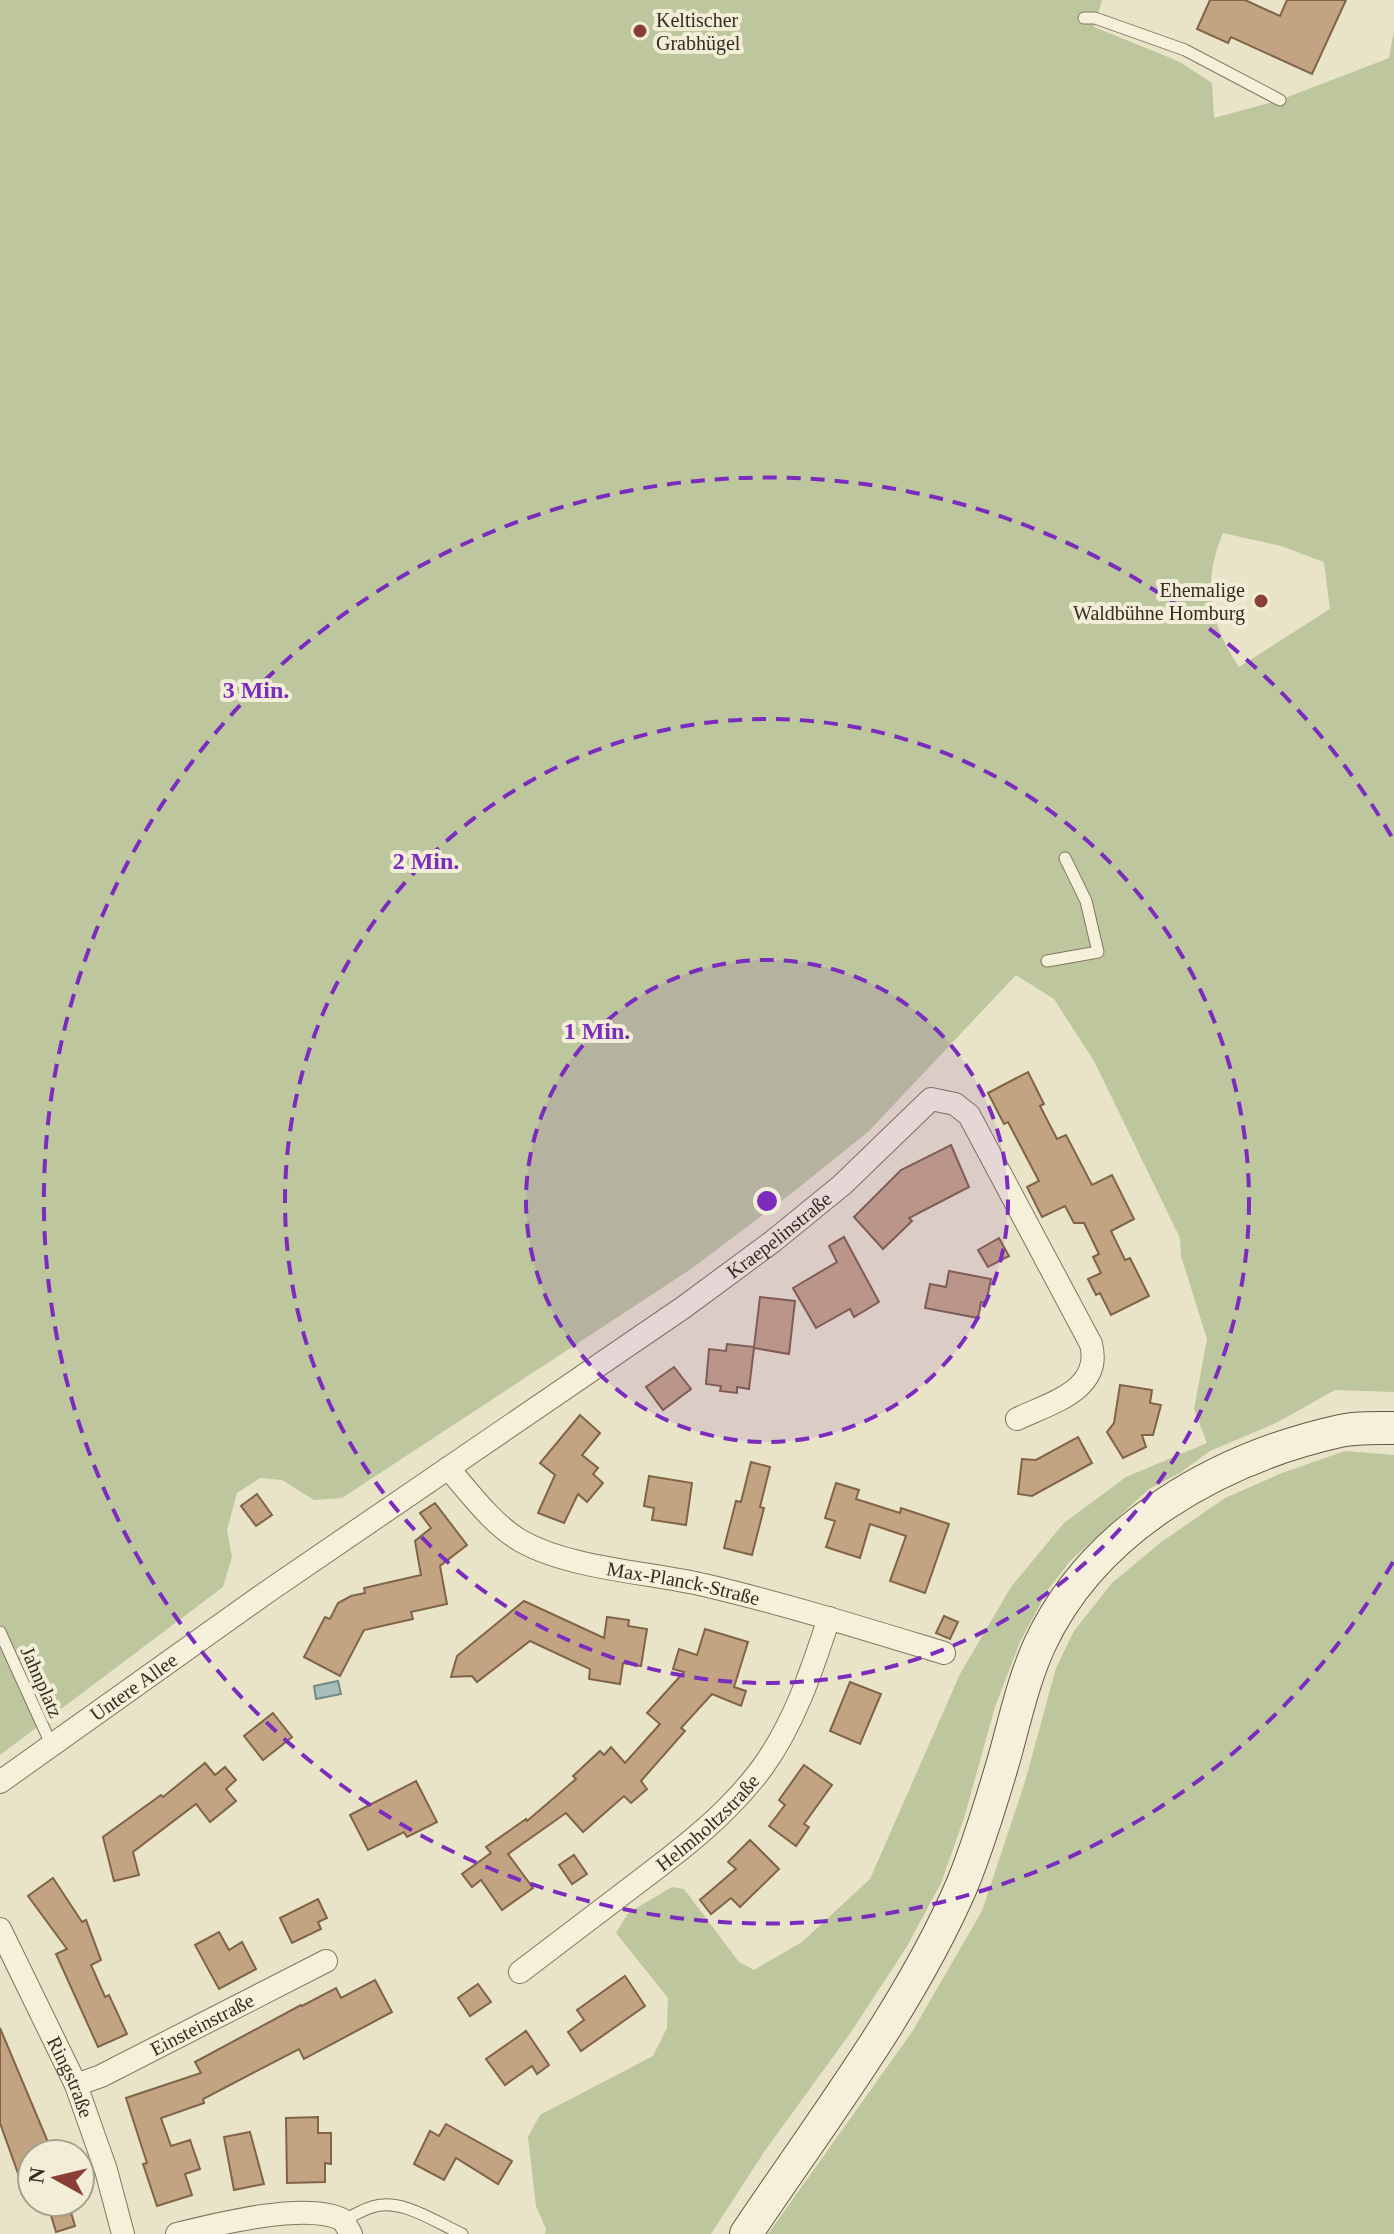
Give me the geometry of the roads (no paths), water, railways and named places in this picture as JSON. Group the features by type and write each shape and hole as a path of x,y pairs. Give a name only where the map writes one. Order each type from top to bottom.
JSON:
{"street":[{"name":"Kraepelinstraße","path":"267,1592 684,1307 772,1242 873,1158 931,1099 955,1104 969,1115 1091,1344 1094,1367 1079,1388 1017,1419"},
{"path":"746,2234 894,2012 931,1948 962,1883 1003,1762 1023,1686 1041,1642 1061,1606 1087,1572 1121,1537 1156,1509 1222,1471 1277,1449 1342,1430 1394,1428"},
{"name":"Max-Planck-Straße","path":"448,1468 498,1523 522,1541 585,1563 700,1584 944,1653"},
{"name":"Untere Allee","path":"0,1782 267,1592"},
{"name":"Helmholtzstraße","path":"520,1972 694,1839 730,1806 763,1767 791,1718 812,1671 829,1618"},
{"name":"Ringstraße","path":"0,1929 76,2085 106,2170 123,2234"},
{"name":"Einsteinstraße","path":"76,2085 115,2069 326,1961"},
{"path":"177,2234 267,2216 320,2213 347,2227"}],"lane":[{"path":"1084,18 1095,18 1185,50 1280,100"},
{"path":"1047,961 1098,952 1086,901 1065,858"},
{"name":"Jahnplatz","path":"0,1632 52,1746"},
{"path":"347,2227 375,2205 392,2205 462,2234"}],"water":[{"path":"338,1681 341,1694 316,1699 314,1686"}],"place":[{"name":"Keltischer Grabhügel","path":"640,31"},
{"name":"Ehemalige Waldbühne Homburg","path":"1261,601"}]}
